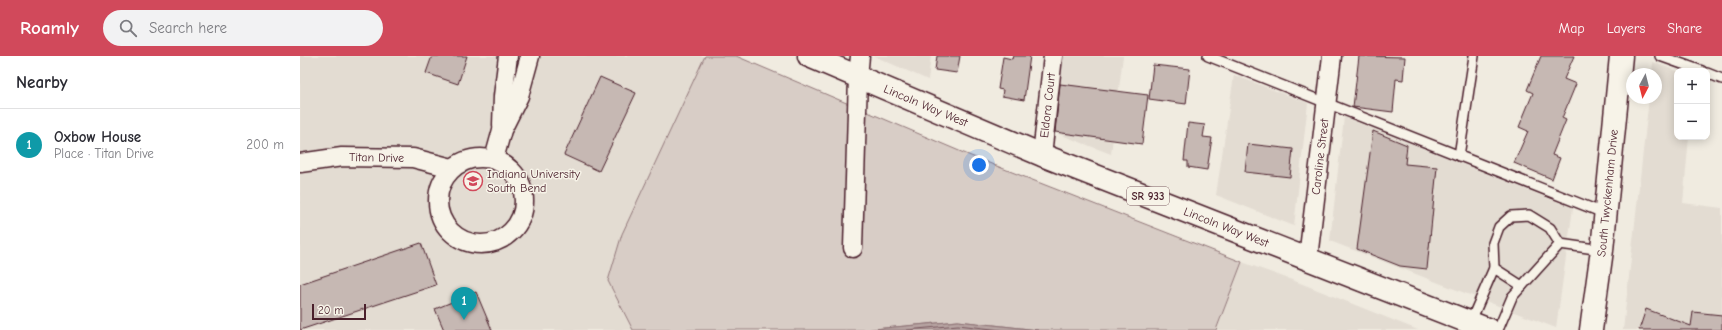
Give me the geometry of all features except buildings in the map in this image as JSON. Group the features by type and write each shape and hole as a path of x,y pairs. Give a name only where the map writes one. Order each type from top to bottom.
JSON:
{"main road":[{"name":"Lincoln Way West","path":"809,56 1042,155 1480,326"},
{"name":"South Twyckenham Drive","path":"1592,330 1606,214 1621,56"}],"street":[{"path":"502,130 503,96 508,56"},
{"path":"494,159 502,130 519,96 530,56"},
{"path":"853,248 858,77 860,56"},
{"name":"Eldora Court","path":"1042,155 1054,56"},
{"name":"Caroline Street","path":"1308,258 1332,56"},
{"name":"Titan Drive","path":"300,163 342,157 413,158 452,168"},
{"path":"480,157 494,159 508,166 517,177 524,192 524,208 520,220 512,231 498,241 483,244 467,242 452,234 443,223 437,207 438,191 443,178 452,168 466,160 480,157"}],"lane":[{"path":"1208,56 1606,214"},
{"path":"1459,156 1474,56"},
{"path":"1660,56 1694,68"},
{"path":"1710,74 1722,80"},
{"path":"1480,326 1494,268 1493,244 1499,227 1512,216 1529,215 1550,228 1560,244 1602,250"},
{"path":"1498,330 1512,297 1560,244"},
{"path":"1494,268 1522,286"}],"shaded area":[{"name":"Indiana University South Bend","path":"300,56 705,56 622,234 608,281 633,330 300,330"},
{"path":"705,56 736,56 971,156 1242,262 1216,330 1038,330 958,321 864,330 633,330 608,281 622,234"},
{"path":"874,56 931,56 928,80"},
{"path":"1061,56 1123,56 1111,154 1051,131"},
{"path":"1653,62 1674,70 1674,140 1689,140 1683,203 1722,208 1722,330 1623,330 1648,104 1662,104 1662,68 1652,68"},
{"path":"1234,75 1308,103 1294,226 1216,195"},
{"path":"1344,117 1573,208 1556,328 1330,241"},
{"path":"1242,262 1300,283 1418,330 1216,330"}],"water":[{"path":"958,321 1038,330 864,330 874,329"}],"place":[{"name":"Indiana University South Bend","path":"473,181"},
{"name":"Oxbow House","path":"464,320"}]}
